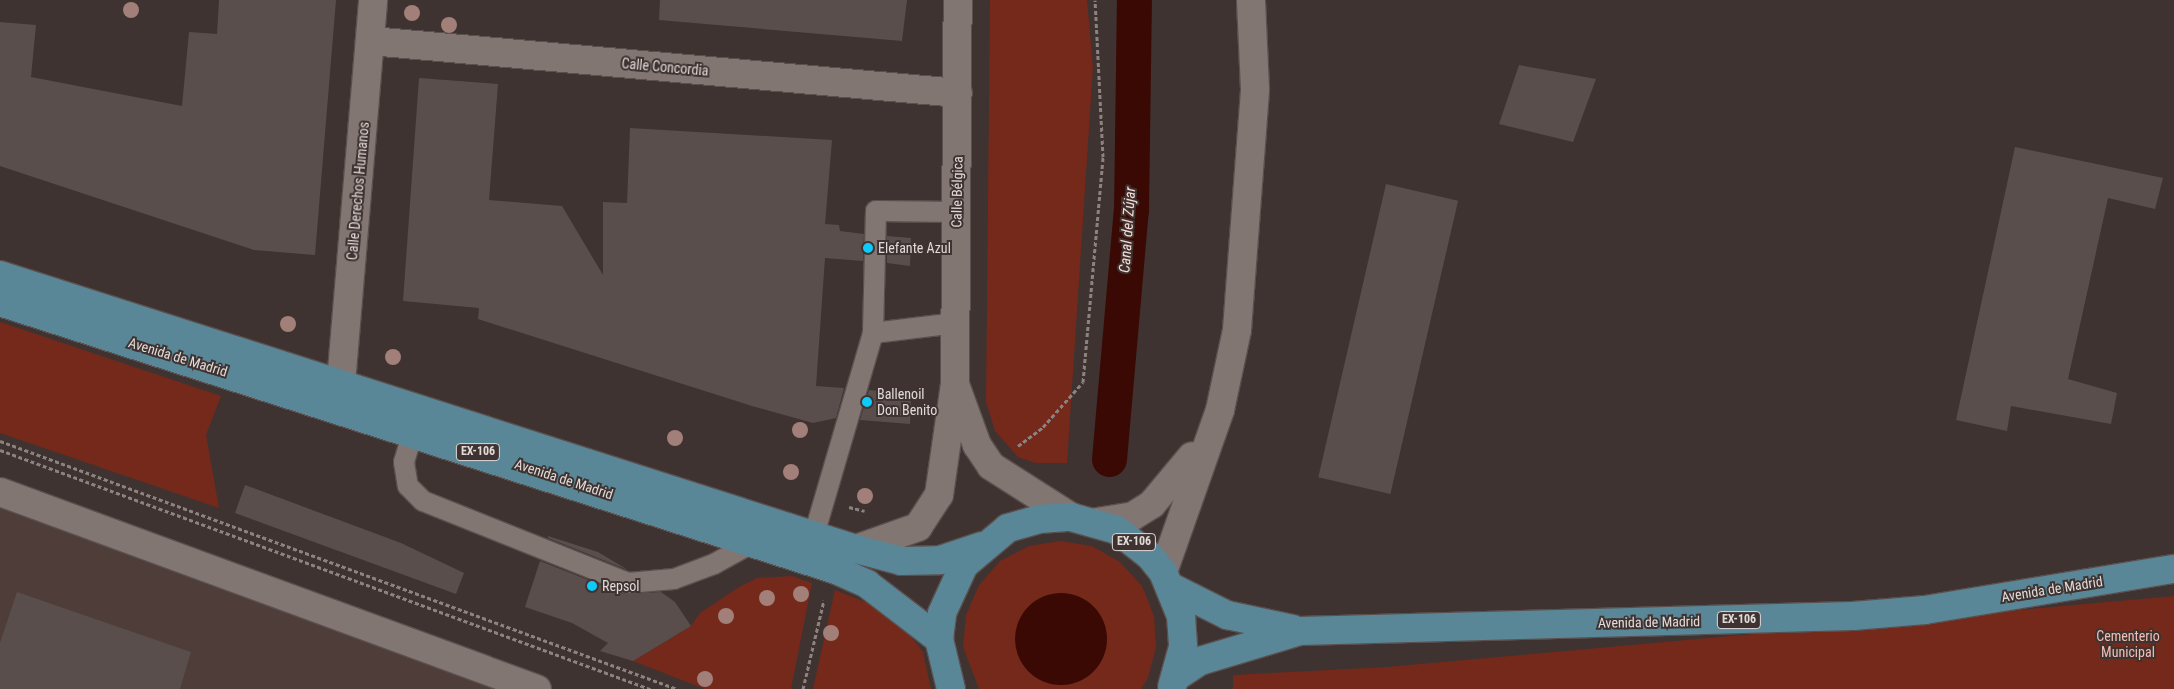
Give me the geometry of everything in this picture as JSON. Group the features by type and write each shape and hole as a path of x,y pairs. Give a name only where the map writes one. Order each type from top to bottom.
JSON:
{"main road":[{"name":"Avenida de Madrid","path":"0,275 341,383 416,420 754,542 834,549"},
{"name":"Avenida de Madrid","path":"0,302 416,420 834,549 866,584 939,639"},
{"name":"EX-106","path":"834,549 901,561 940,560 982,546 1008,528 1039,519 1070,517 1097,522 1134,542 1167,580 1227,615 1300,631"},
{"name":"EX-106","path":"951,689 939,639 951,588 982,546"},
{"name":"Avenida de Madrid","path":"1300,631 1862,615 1925,610 2174,569"},
{"name":"EX-106","path":"1167,580 1181,616 1183,647 1174,683"},
{"name":"EX-106","path":"1174,683 1200,661 1300,631"}],"street":[{"name":"Calle Derechos Humanos","path":"341,383 373,0"},
{"name":"Calle Bélgica","path":"955,384 958,0"},
{"path":"1167,580 1220,410 1238,330 1252,165 1255,89 1251,0"},
{"name":"Calle Concordia","path":"371,41 958,93"},
{"path":"955,384 977,445 991,466 1070,517"},
{"path":"834,549 905,536 931,514 939,495 955,384"},
{"path":"1097,522 1133,516 1152,504 1189,460 1220,410"},
{"path":"0,492 537,689"}],"lane":[{"path":"834,549 873,332 876,211 957,212"},
{"path":"873,332 956,323"},
{"path":"416,420 405,470 408,486 423,501 628,583 651,584 674,579 714,564 754,542"}],"path":[{"path":"991,466 1043,428 1083,382 1103,157 1095,0"},
{"path":"0,441 677,689"},
{"path":"0,450 650,689"},
{"path":"803,689 845,505 872,514"}],"shaded area":[{"path":"0,492 537,689 0,689"},
{"path":"1061,593 1078,597 1093,607 1103,622 1107,639 1103,656 1093,671 1078,681 1061,685 1044,681 1029,671 1019,656 1015,639 1019,622 1029,607 1044,597"}],"green space":[{"path":"990,0 1087,0 1093,67 1067,463 1036,463 1018,457 995,431 986,402"},
{"path":"0,322 221,396 206,435 219,508 0,433"},
{"path":"1060,541 1092,546 1120,562 1142,586 1154,616 1156,647 1148,678 1141,689 979,689 963,647 966,615 979,585 1000,561 1029,546"},
{"path":"792,576 812,583 791,689 705,689 633,661 691,626 700,613 739,587 757,578"},
{"path":"835,590 875,606 905,629 923,652 931,689 813,689"},
{"name":"Cementerio Municipal","path":"2174,596 2174,689 1233,689 1233,675 1387,667"}],"building":[{"path":"219,0 336,0 315,255 254,250 0,166 0,22 36,25 31,77 182,106 189,32 217,34"},
{"path":"660,0 907,0 902,41 659,20"},
{"path":"1519,65 1596,79 1573,142 1499,124"},
{"path":"419,78 498,84 489,200 562,206 603,275 603,202 627,203 630,128 832,140 825,224 839,225 840,231 864,234 863,261 825,258 816,386 844,388 836,418 813,423 752,406 478,319 479,308 403,301"},
{"path":"2015,147 2163,178 2155,209 2108,198 2068,379 2117,393 2111,424 2011,406 2007,431 1956,420"},
{"path":"1386,184 1458,201 1390,494 1318,477"},
{"path":"887,236 911,238 910,266 887,263"},
{"path":"869,390 911,394 910,424 860,420"},
{"path":"245,485 401,543 464,573 456,594 235,513"},
{"path":"548,536 598,552 628,570 548,538"},
{"name":"Repsol","path":"540,561 624,594 661,592 675,602 691,626 633,661 600,651 608,643 572,623 525,607"},
{"path":"17,592 191,652 180,689 0,689 0,643"}],"waterway":[{"name":"Canal del Zújar","path":"1109,459 1131,210 1134,0"}],"place":[{"name":"Elefante Azul","path":"868,248"},
{"name":"Ballenoil Don Benito","path":"867,402"},
{"name":"Repsol","path":"592,586"}]}
